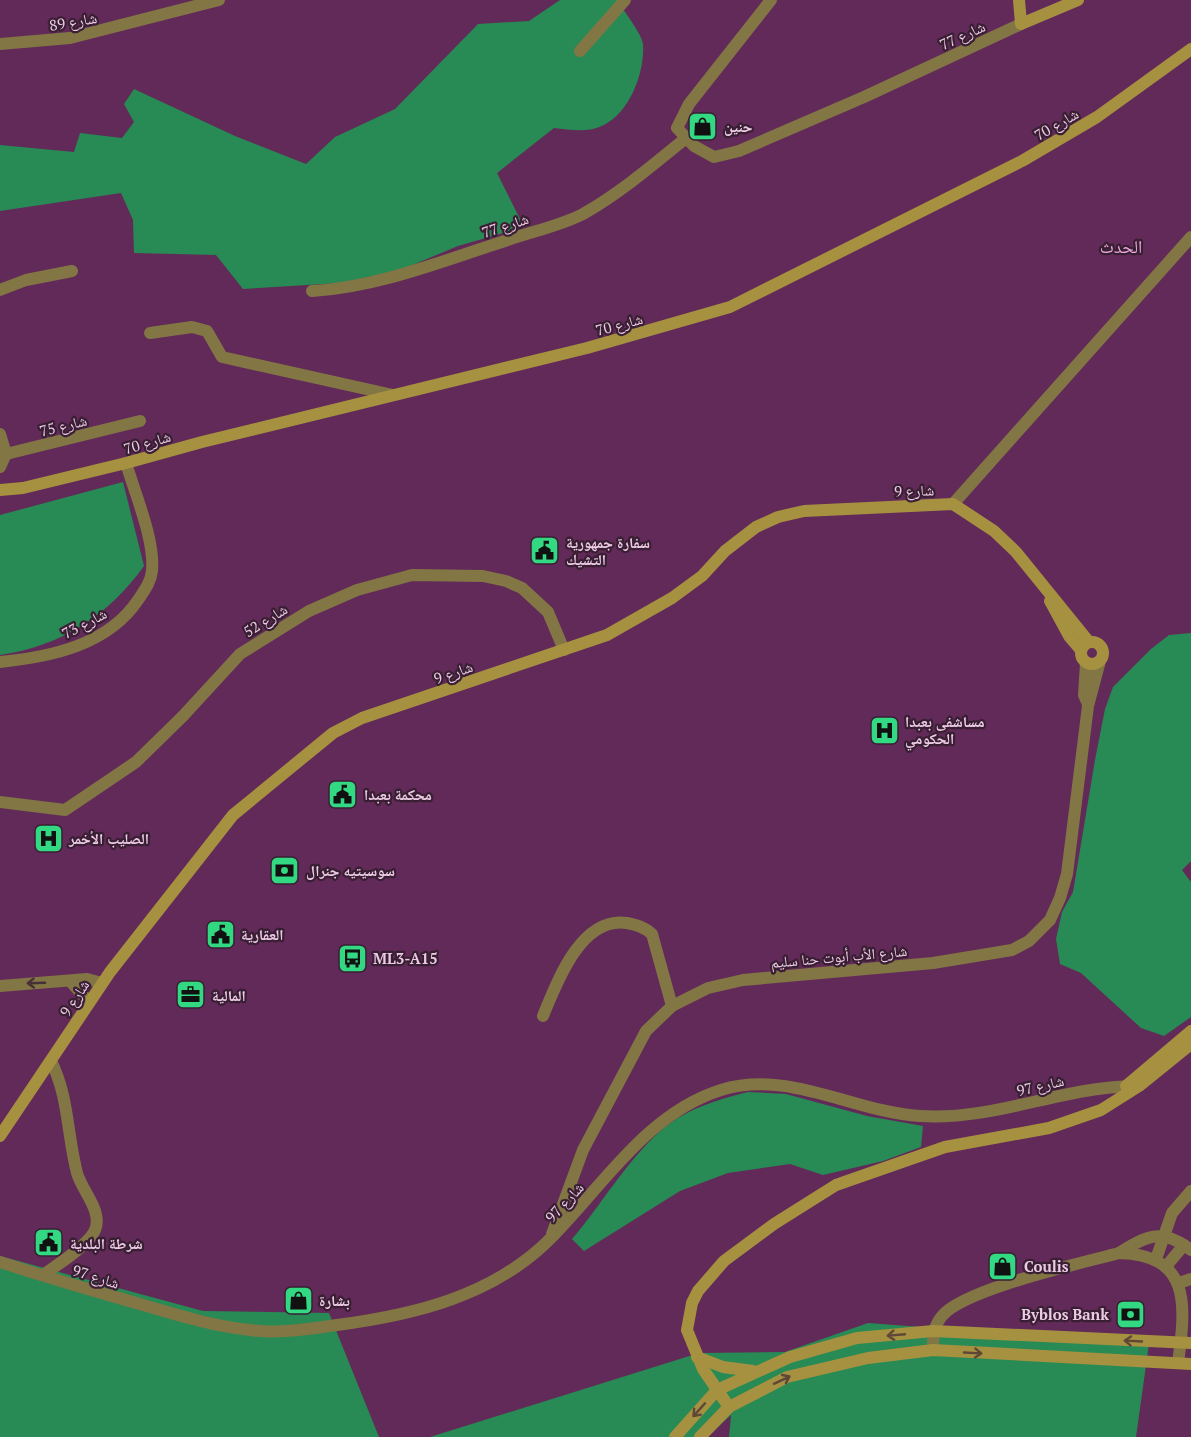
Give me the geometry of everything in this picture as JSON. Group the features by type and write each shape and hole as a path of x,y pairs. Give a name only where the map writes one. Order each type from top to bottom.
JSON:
{"street":[{"name":"شارع 89","path":"0,44 70,38 219,0"},
{"path":"580,51 626,0"},
{"path":"686,138 677,128 688,104 771,0"},
{"path":"1019,0 1021,24 1078,0"},
{"name":"شارع 77","path":"312,291 342,289 376,281 451,259 581,215 650,168 686,138 693,146 714,157 739,151 1021,24"},
{"name":"شارع 70","path":"0,490 23,488 587,348 730,307 1022,160 1097,117 1191,49"},
{"path":"953,504 1191,237"},
{"path":"0,290 26,280 72,271"},
{"path":"150,333 192,327 207,331 222,357 393,395"},
{"name":"شارع 75","path":"6,454 140,421"},
{"path":"0,435 6,454 0,467"},
{"name":"شارع 73","path":"0,662 65,651 83,644 106,632 129,614 147,588 152,571 150,546 126,463"},
{"name":"شارع 9","path":"0,1136 102,983 233,815 333,734 362,718 608,635 672,598 702,576 739,539 778,517 829,509 953,504 994,531 1016,552 1040,582 1066,631 1085,646"},
{"name":"شارع 52","path":"0,802 65,810 136,762 183,716 240,654 309,611 357,590 412,575 483,576 522,588 548,612 564,650"},
{"path":"1100,645 1103,650 1100,661 1094,664 1086,663 1080,656 1085,646 1100,645"},
{"name":"شارع الأب أبوت حنا سليم","path":"549,1240 583,1150 646,1031 672,1006 708,988 743,980 933,963 1012,950 1029,941 1050,920 1065,882 1088,706 1100,661"},
{"name":"شارع الأب أبوت حنا سليم","path":"1086,663 1084,694 1088,706"},
{"path":"543,1016 555,987 581,944 595,931 610,923 638,925 652,934 672,1006"},
{"path":"0,986 87,979 102,983"},
{"path":"72,982 89,1002"},
{"path":"1132,1086 1191,1031"},
{"path":"729,1407 697,1357 687,1330 692,1303 708,1277 724,1261 774,1224 836,1185 945,1147 1048,1128 1101,1110 1191,1044"},
{"path":"43,1275 79,1247 97,1227 94,1212 77,1175 62,1083 51,1061"},
{"name":"شارع 97","path":"0,1262 203,1322 251,1331 297,1331 409,1313 467,1295 518,1268 549,1240 645,1138 671,1114 722,1089 749,1085 802,1088 892,1113 949,1117 1015,1107 1056,1095 1132,1086"},
{"path":"1162,1262 1163,1236 1172,1213 1191,1191"},
{"path":"933,1350 933,1332 942,1315 969,1298 1119,1253 1138,1241 1163,1236 1188,1248"},
{"path":"1162,1262 1188,1248"},
{"path":"1119,1253 1137,1253 1162,1262 1185,1281 1186,1343 1178,1363"},
{"path":"675,1437 717,1390 755,1371 824,1346 857,1338 933,1332 1186,1343"},
{"path":"700,1437 729,1407 787,1377 868,1358 933,1350 1191,1364"},
{"path":"697,1357 723,1367 755,1371"}],"green space":[{"path":"560,0 617,0 642,40 643,55 634,90 613,119 592,129 554,128 497,173 524,227 458,246 398,271 340,283 243,289 216,255 134,253 133,220 121,193 0,211 0,145 74,152 80,133 122,138 134,122 124,104 134,89 235,136 306,164 335,137 395,109 478,24 529,21"},
{"path":"123,482 144,566 115,600 81,626 43,644 0,655 0,515"},
{"path":"1191,633 1191,861 1182,870 1191,882 1191,1017 1164,1036 1141,1028 1081,973 1060,964 1056,939 1062,912 1073,892 1095,760 1105,709 1113,687 1151,649 1169,635"},
{"path":"748,1092 786,1094 867,1116 923,1126 921,1147 883,1161 823,1175 790,1164 728,1173 680,1191 584,1251 572,1239 635,1158 663,1129 694,1109"},
{"path":"0,1256 203,1311 329,1313 379,1437 0,1437"},
{"path":"868,1323 1149,1344 1136,1437 729,1437 731,1415 707,1437 430,1437 699,1353 785,1352"}],"place":[{"name":"حنين","path":"703,126"},
{"name":"سفارة جمهورية التشيك","path":"545,551"},
{"name":"مساشفى بعبدا الحكومي","path":"884,730"},
{"name":"محكمة بعبدا","path":"343,794"},
{"name":"الصليب الأخمر","path":"48,838"},
{"name":"سوسيتيه جنرال","path":"285,870"},
{"name":"العقارية","path":"220,934"},
{"name":"ML3-A15","path":"352,958"},
{"name":"المالية","path":"191,995"},
{"name":"شرطة البلدية","path":"49,1243"},
{"name":"Coulis","path":"1003,1266"},
{"name":"بشارة","path":"298,1300"},
{"name":"Byblos Bank","path":"1130,1314"}],"district":[{"name":"الحدث","path":"1121,246"}]}
